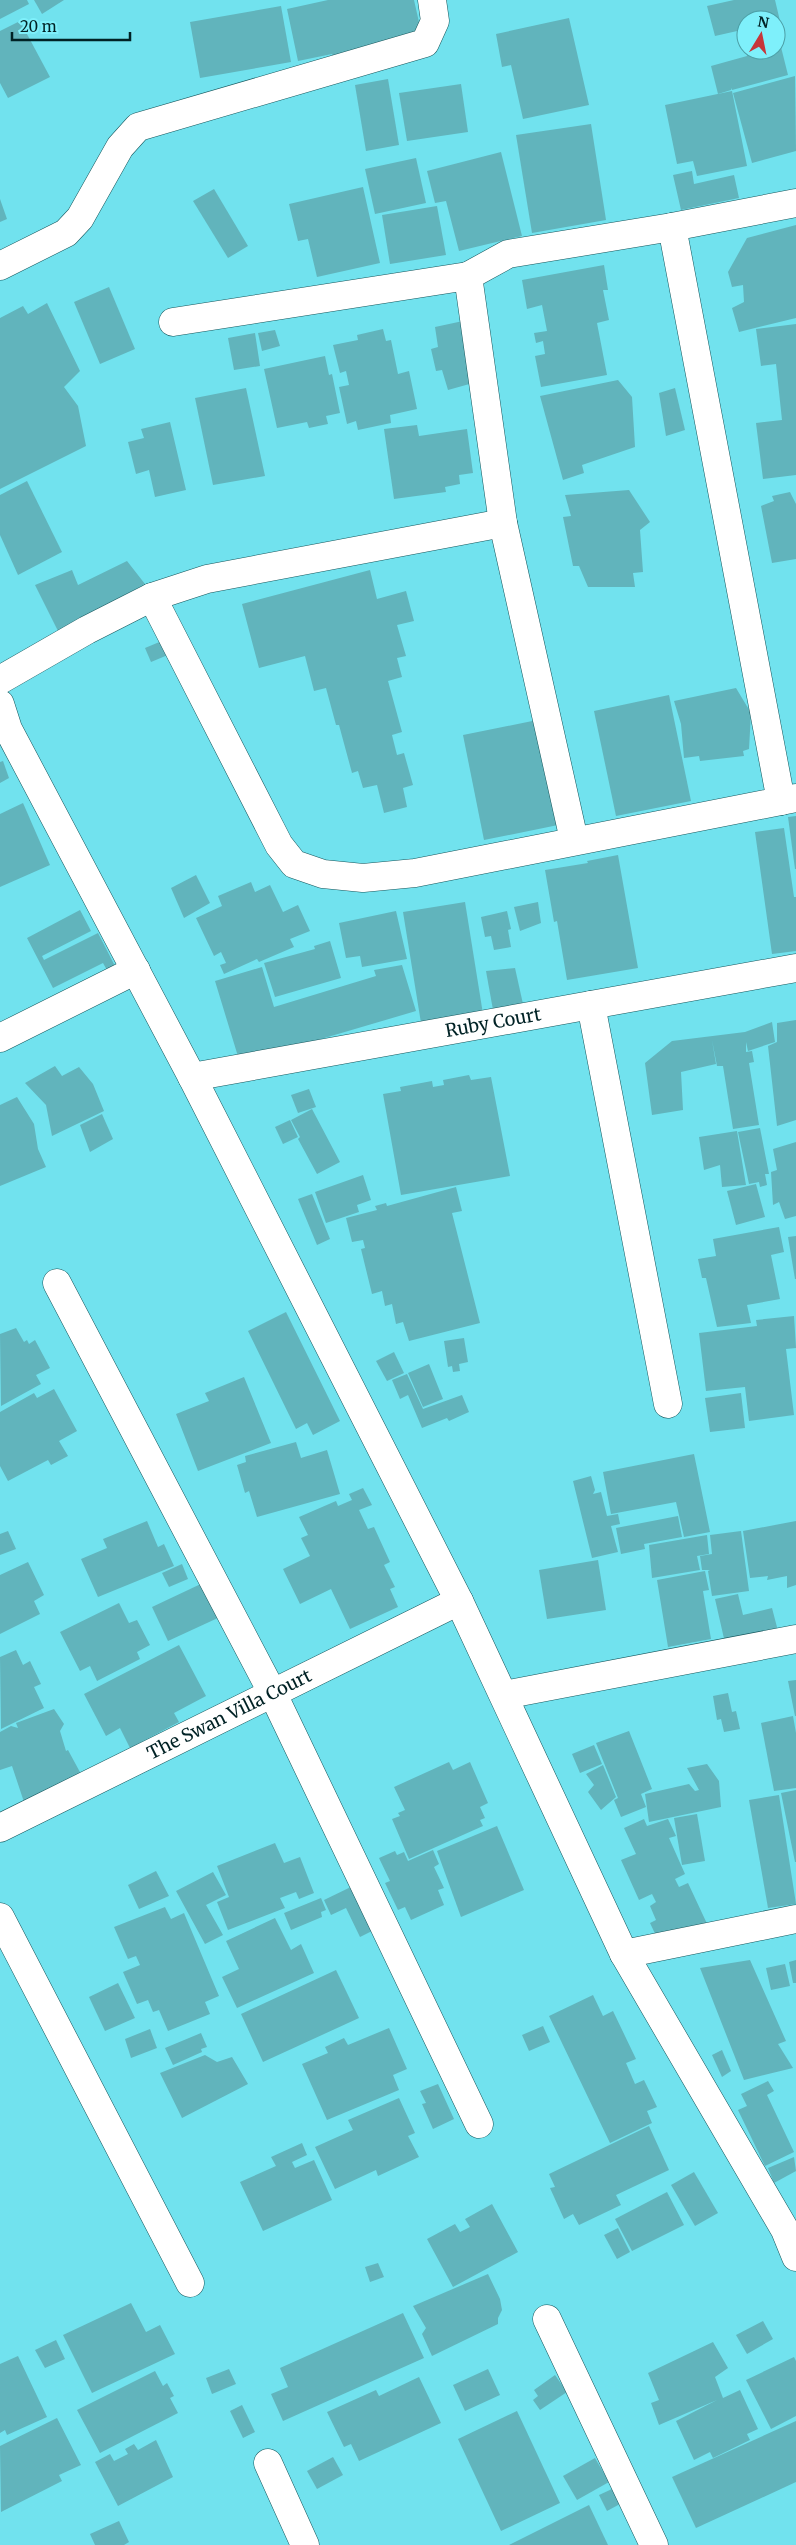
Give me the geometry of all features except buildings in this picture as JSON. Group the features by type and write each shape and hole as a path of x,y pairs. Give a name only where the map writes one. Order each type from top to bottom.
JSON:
{"street":[{"path":"0,266 66,233 80,218 120,147 138,127 425,43 435,21 432,0"},
{"path":"174,322 468,276 508,254 672,227 796,203"},
{"path":"152,597 279,845 294,864 323,874 363,878 415,873 574,840 789,799 672,227"},
{"path":"468,276 503,523 574,840"},
{"path":"0,680 87,630 152,597 208,579 503,523"},
{"path":"3,722 192,1077 459,1601 624,1954 791,2229 796,2257"},
{"name":"Ruby Court","path":"192,1077 796,968"},
{"path":"0,1038 136,970"},
{"path":"590,1005 668,1404"},
{"path":"57,1282 273,1694 479,2124"},
{"name":"The Swan Villa Court","path":"0,1828 459,1601"},
{"path":"504,1695 796,1639"},
{"path":"0,1917 190,2283"},
{"path":"624,1954 796,1918"},
{"path":"547,2319 654,2545"},
{"path":"268,2463 305,2545"}]}
